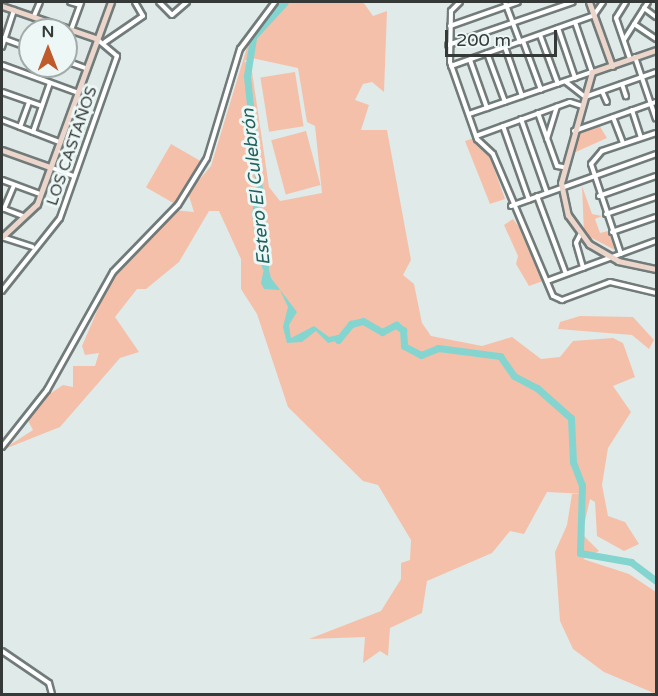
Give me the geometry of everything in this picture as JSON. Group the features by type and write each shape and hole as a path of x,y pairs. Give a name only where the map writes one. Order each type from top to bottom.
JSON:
{"street":[{"path":"34,16 40,2"},
{"path":"70,2 81,3 75,18"},
{"path":"32,247 2,236 23,216 40,194 95,38 111,2"},
{"path":"78,32 105,42 143,16 135,2"},
{"path":"159,2 172,15 187,2"},
{"path":"2,447 47,390 113,272 178,205 207,158 240,49 275,2"},
{"path":"459,2 450,26 448,45 451,66 476,136 493,154 511,206 533,239 547,281 559,300 610,282 657,293"},
{"path":"450,26 506,4 518,2"},
{"path":"448,45 573,2"},
{"path":"589,2 612,66"},
{"path":"451,66 594,15 603,2"},
{"path":"626,2 616,18 654,103 657,119"},
{"path":"624,40 648,2"},
{"path":"506,4 541,90"},
{"path":"2,6 38,18"},
{"path":"644,8 657,17"},
{"path":"2,47 14,9"},
{"path":"575,22 592,72 563,167 561,188 580,235 611,258 657,269"},
{"path":"634,24 657,39"},
{"path":"558,28 575,78"},
{"path":"540,35 558,84"},
{"path":"3,39 18,44"},
{"name":"LOS CASTAÑOS","path":"2,291 32,247 60,218 117,56 105,42"},
{"path":"505,47 522,96"},
{"path":"469,114 657,50"},
{"path":"487,53 505,102"},
{"path":"470,60 488,108"},
{"path":"2,65 76,92"},
{"path":"78,65 85,68"},
{"path":"585,97 657,72"},
{"path":"565,81 585,97"},
{"path":"33,132 50,82"},
{"path":"622,84 626,96"},
{"path":"602,91 607,102"},
{"path":"2,92 42,106"},
{"path":"20,127 29,102"},
{"path":"476,136 570,102 582,106"},
{"path":"574,131 654,103"},
{"path":"547,139 557,107"},
{"path":"632,110 641,137"},
{"path":"538,113 557,166 563,167"},
{"path":"613,117 623,143"},
{"path":"521,119 547,193"},
{"path":"2,120 59,142"},
{"path":"503,126 529,200"},
{"path":"621,254 592,177 595,156 623,143 657,133"},
{"path":"2,150 74,176"},
{"path":"511,206 657,154"},
{"path":"599,196 657,176"},
{"path":"2,180 40,194"},
{"path":"14,185 3,209 23,216"},
{"path":"537,196 566,274"},
{"path":"606,214 657,197"},
{"path":"612,232 657,217"},
{"path":"580,235 576,245 583,268"},
{"path":"547,281 656,243"},
{"path":"2,651 49,683 52,694"}],"shaded area":[{"path":"276,2 363,2 373,16 387,11 384,92 372,82 363,84 355,100 369,105 361,130 387,130 411,260 403,275 414,284 422,323 431,336 482,346 512,337 541,359 560,357 573,341 613,338 623,343 635,377 613,386 631,412 608,448 602,485 608,516 625,522 639,544 624,551 597,536 595,502 590,499 582,534 599,551 583,559 629,574 656,592 656,694 604,672 573,649 560,621 555,552 567,525 572,494 586,494 547,492 524,534 510,531 492,553 427,581 422,613 390,628 388,656 380,651 363,663 365,637 309,639 381,611 401,579 401,563 410,560 411,540 378,485 363,481 288,407 257,314 241,289 241,259 219,211 209,211 179,262 146,289 137,289 115,317 139,352 120,358 60,427 2,450 33,430 26,417 33,405 63,385 73,387 73,366 95,366 99,353 85,355 82,346 110,281 174,210 194,212 188,193 211,166 251,34","holes":["252,58 298,68 307,122 315,126 322,193 280,201 269,187 251,65 244,61"]},
{"path":"295,72 304,126 269,132 260,77"},
{"path":"599,125 607,138 569,155 575,134"},
{"path":"306,131 320,185 286,194 271,140"},
{"path":"474,138 489,154 505,199 490,204 465,141"},
{"path":"171,144 200,161 175,204 146,187"},
{"path":"582,186 592,214 602,216 595,219 600,233 608,231 615,250 584,234"},
{"path":"513,219 531,243 543,281 529,286 516,264 518,256 504,225"},
{"path":"580,316 633,317 654,340 649,349 632,335 558,329 560,322"}],"water":[{"path":"266,258 271,278 297,312 289,325 291,338 314,326 329,337 342,334 343,339 328,343 316,331 302,342 287,343 283,327 288,307 280,290 264,289 261,283"}],"waterway":[{"name":"Estero El Culebrón","path":"265,266 255,214 259,189 247,76 253,37 285,2"},
{"name":"Estero El Culebrón","path":"338,340 351,324 363,321 382,332 396,325 403,330 404,346 421,355 438,348 500,356 514,376 537,388 571,418 573,462 582,485 580,553 631,562 656,581"}]}
